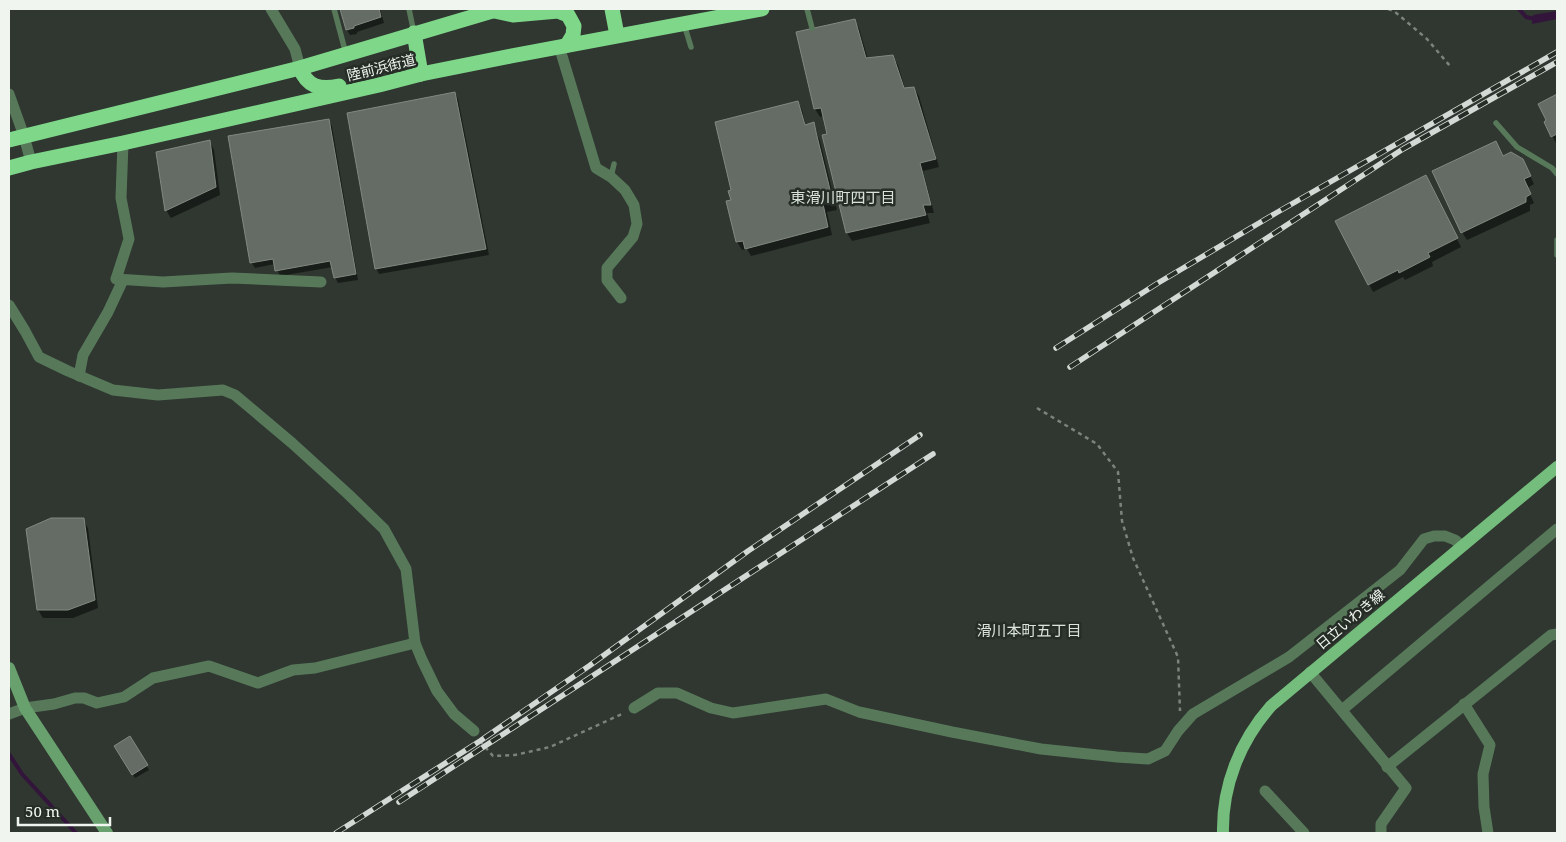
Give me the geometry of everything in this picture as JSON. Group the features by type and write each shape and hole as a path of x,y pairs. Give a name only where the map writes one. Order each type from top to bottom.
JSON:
{"highway":[{"path":"612,9 617,35"},
{"name":"陸前浜街道","path":"9,168 421,74 683,22 762,9"},
{"name":"陸前浜街道","path":"9,140 300,68 494,10"},
{"path":"494,10 513,15 546,11 558,11 568,15 574,26 573,35 563,46"},
{"path":"414,33 421,74"},
{"path":"300,68 307,81 320,88 333,88 366,81 379,85"}],"main road":[{"name":"日立いわき線","path":"1223,833 1228,787 1237,758 1247,737 1271,706 1557,467"}],"street":[{"path":"271,9 295,49 300,68"},
{"path":"563,46 596,168 611,177 625,190 634,206 636,224 633,236 607,268 607,280 621,298"},
{"path":"9,94 31,162"},
{"path":"123,143 121,198 129,240 116,279 163,282 232,278 321,282"},
{"path":"79,376 83,355 96,334 123,280"},
{"path":"9,305 39,357 113,390 158,395 223,390 235,395 312,462 384,530 406,569 415,643 422,660 437,691 454,714 474,731"},
{"path":"1342,710 1557,529"},
{"path":"634,708 658,693 678,693 711,708 733,713 826,699 859,712 952,732 1041,748 1148,759 1165,751 1181,727 1193,714 1289,657 1400,570 1424,539 1434,536 1445,536 1455,540 1462,546"},
{"path":"1387,767 1551,635 1557,634"},
{"path":"9,714 25,708 54,704 75,698 84,698 97,703 124,697 153,678 209,666 258,683 293,670 315,668 415,643"},
{"path":"9,668 25,708 108,833"},
{"path":"1310,672 1406,788 1381,824 1381,833"},
{"path":"1464,704 1490,745 1483,774 1484,807 1488,833"},
{"path":"1265,791 1304,833"}],"lane":[{"path":"334,9 346,54"},
{"path":"409,9 414,33"},
{"path":"807,9 812,28"},
{"path":"683,22 691,47"},
{"path":"1496,123 1517,146 1552,168 1557,174"},
{"path":"611,177 614,164"},
{"path":"1557,240 1557,255"}],"path":[{"path":"1388,9 1394,11 1427,39 1450,66"},
{"path":"1037,408 1097,444 1118,472 1122,521 1133,558 1178,658 1181,727"},
{"path":"474,731 484,747 493,756 515,755 550,747 634,708"}],"shaded area":[{"path":"1557,11 1557,19 1532,24 1533,15"}],"building":[{"path":"340,9 379,9 381,17 346,30"},
{"path":"855,19 866,58 893,55 904,88 914,87 936,159 920,163 931,205 923,205 926,215 846,233 822,135 827,134 821,108 814,109 796,32"},
{"path":"455,92 486,249 375,269 347,113"},
{"path":"1557,94 1557,134 1551,137 1544,122 1546,120 1538,104"},
{"path":"798,101 805,125 814,122 833,202 823,204 828,227 745,249 743,241 736,242 726,201 731,200 728,191 731,190 715,122"},
{"path":"329,119 356,274 334,278 330,261 275,271 273,259 250,263 228,136"},
{"path":"210,140 216,187 165,211 156,152"},
{"path":"1496,141 1503,156 1511,152 1523,159 1531,176 1524,179 1531,194 1526,197 1526,202 1461,233 1432,171"},
{"path":"1426,175 1458,238 1428,253 1430,257 1399,273 1398,270 1368,285 1335,221"},
{"path":"51,518 84,518 95,600 68,610 37,610 26,529"},
{"path":"130,736 148,765 132,775 114,746"}],"waterway":[{"path":"1519,9 1526,17 1535,19"},
{"path":"9,754 22,774 76,833"}],"railway":[{"path":"1056,348 1158,283 1276,213 1557,52"},
{"path":"1070,367 1403,149 1557,62"},
{"path":"336,833 480,741 589,666 748,551 920,435"},
{"path":"399,802 933,454"}],"district":[{"name":"東滑川町四丁目","path":"843,197"},
{"name":"滑川本町五丁目","path":"1029,630"}]}
